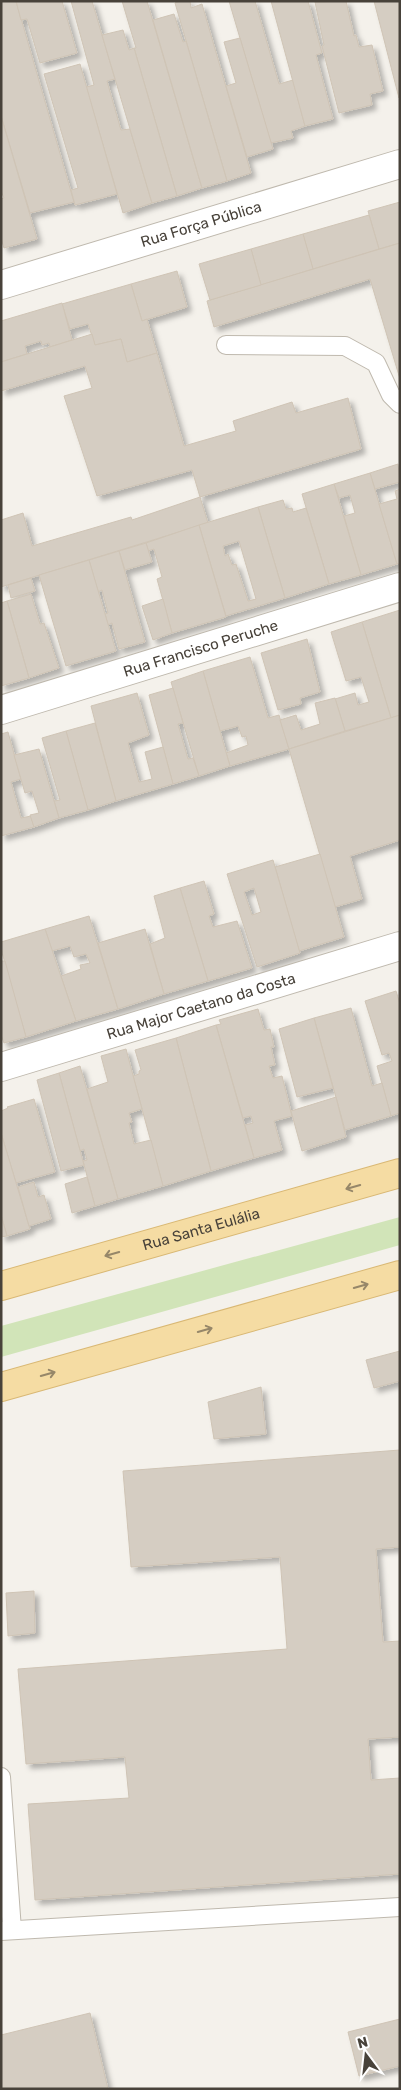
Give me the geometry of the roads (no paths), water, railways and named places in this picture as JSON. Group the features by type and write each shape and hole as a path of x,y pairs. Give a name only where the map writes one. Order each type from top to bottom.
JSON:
{"main road":[{"name":"Rua Santa Eulália","path":"1,1286 400,1173"},
{"path":"1,1387 400,1275"}],"street":[{"name":"Rua Força Pública","path":"1,285 400,164"},
{"name":"Rua Francisco Peruche","path":"1,710 400,587"},
{"name":"Rua Major Caetano da Costa","path":"1,1067 400,946"}],"lane":[{"path":"226,345 345,346 376,363 390,395 400,404"},
{"path":"1,1777 7,1930 400,1907"}]}
